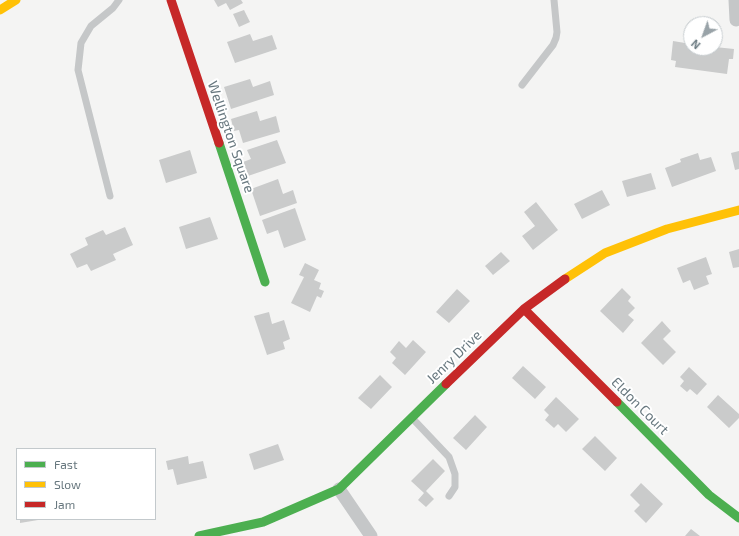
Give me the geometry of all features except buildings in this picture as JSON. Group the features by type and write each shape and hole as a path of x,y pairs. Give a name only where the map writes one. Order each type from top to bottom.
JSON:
{"street":[{"path":"0,10 16,0"},
{"name":"Wellington Square","path":"171,0 265,282"},
{"path":"735,0 736,20"},
{"name":"Jenry Drive","path":"199,536 263,522 339,489 524,309 553,286 605,253 667,229 739,210"},
{"name":"Eldon Court","path":"524,309 710,495 739,518"},
{"path":"339,489 371,536"}],"lane":[{"path":"110,196 78,70 81,43 91,26 113,8 119,0"},
{"path":"522,85 553,45 556,38 557,32 554,0"},
{"path":"412,418 430,435 449,457 455,474 455,487 449,496"}],"traffic: fast":[{"path":"219,143 265,282"},
{"path":"199,536 263,522 339,489 446,384"},
{"path":"617,402 709,495 739,518"}],"traffic: slow":[{"path":"0,10 16,0"},
{"path":"565,279 605,253 667,229 739,210"}],"traffic: jam":[{"path":"171,0 219,143"},
{"path":"446,384 524,309 565,279"},
{"path":"524,309 617,402"}]}
